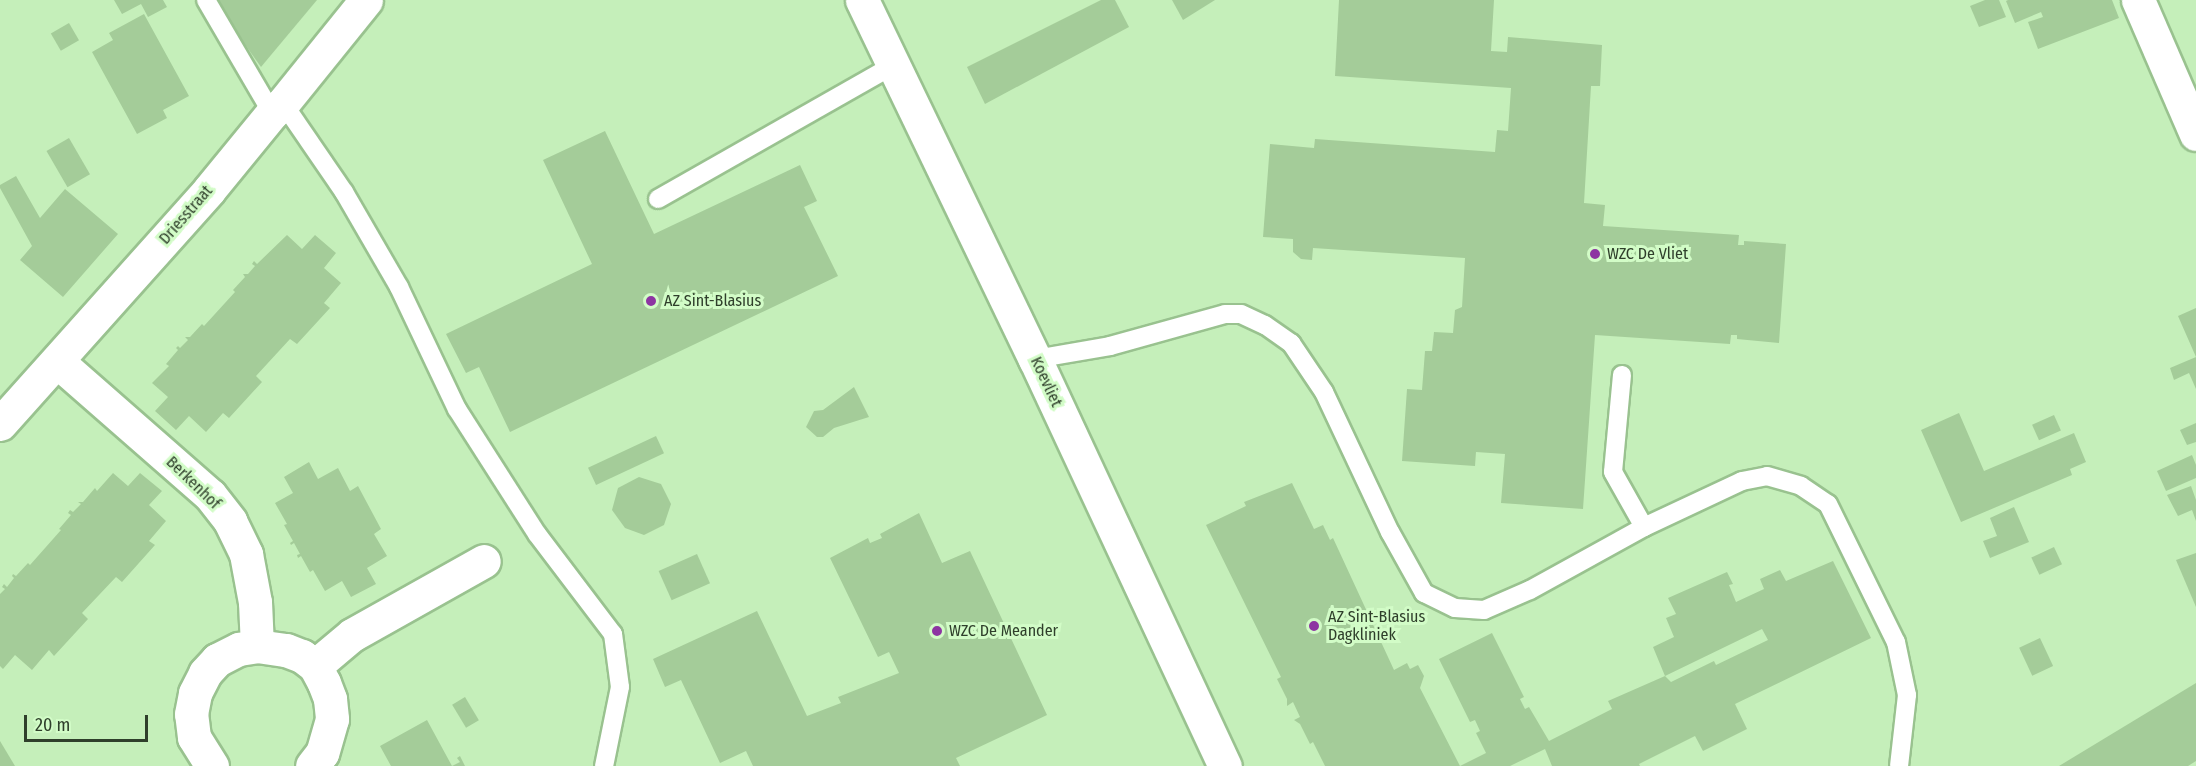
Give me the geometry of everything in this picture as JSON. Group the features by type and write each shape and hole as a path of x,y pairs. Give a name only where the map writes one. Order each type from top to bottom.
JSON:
{"street":[{"name":"Driesstraat","path":"0,424 209,190 366,0"},
{"name":"Koevliet","path":"862,0 1035,360 1225,766"},
{"path":"2138,0 2196,134"},
{"name":"Berkenhof","path":"57,362 210,495 230,521 246,554 255,602 257,646"},
{"path":"315,666 352,635 484,561"},
{"path":"212,766 194,737 191,714 195,693 205,673 217,660 239,649 257,646 286,650 302,656 315,666 330,699 332,719 322,753 312,766"}],"lane":[{"path":"206,0 278,108 344,192 399,287 457,409 537,534 613,634 620,687 604,766"},
{"path":"658,199 894,65"},
{"path":"1035,360 1122,343 1225,314 1240,314 1265,326 1291,343 1324,392 1390,532 1424,593 1455,609 1484,610 1521,594 1644,527 1742,481 1767,476 1801,486 1828,504 1896,642 1907,695 1899,766"},
{"path":"1622,375 1613,472 1644,527"}],"building":[{"path":"114,0 163,0 167,7 148,17 141,4 122,14"},
{"path":"217,0 317,0 261,67 229,22"},
{"path":"1101,0 1115,0 1129,27 985,104 967,67"},
{"path":"1172,0 1215,0 1183,20"},
{"name":"WZC De Vliet","path":"1339,0 1494,0 1491,51 1507,52 1508,37 1602,45 1600,86 1591,86 1584,203 1605,205 1603,226 1739,235 1738,245 1744,245 1744,241 1786,244 1779,343 1737,339 1737,335 1731,335 1730,344 1595,335 1583,509 1501,503 1505,454 1476,452 1475,466 1402,461 1407,389 1422,390 1425,351 1432,351 1434,332 1453,333 1455,310 1462,307 1465,258 1313,248 1312,260 1301,259 1293,252 1293,239 1263,237 1270,144 1314,148 1315,139 1495,152 1497,130 1508,131 1511,88 1335,76"},
{"path":"1985,0 1999,0 2006,17 1979,27 1970,6"},
{"path":"2112,0 2119,18 2038,49 2028,22 2043,17 2041,12 2015,23 2006,1"},
{"path":"144,14 189,96 163,110 167,118 137,134 92,52 113,40 109,33"},
{"path":"69,23 79,40 61,51 51,34"},
{"path":"605,131 654,234 800,165 817,201 804,207 838,276 510,432 479,367 466,373 446,334 592,264 543,160"},
{"path":"69,138 90,174 67,187 46,151"},
{"path":"16,176 40,218 65,189 118,234 63,297 20,260 32,246 0,188 0,185"},
{"path":"287,235 302,249 315,235 336,253 324,268 341,283 324,303 330,308 297,344 290,339 256,376 262,382 229,418 223,413 206,432 189,416 176,430 155,411 168,397 152,383 169,366 166,364 178,350 176,348 178,346 180,348 188,340 185,337 190,337 202,324 204,326 235,292 233,290 245,277 243,274 248,274 255,266 252,264 254,261 257,264"},
{"path":"2196,308 2196,357 2178,316"},
{"path":"2196,357 2196,389 2189,373 2174,380 2170,368"},
{"path":"854,387 869,417 834,428 823,437 817,437 806,427 814,411 823,410"},
{"path":"1959,413 1984,471 2074,433 2086,462 2070,469 2072,475 1961,522 1921,430"},
{"path":"2054,415 2061,431 2039,440 2032,425"},
{"path":"2196,423 2196,442 2187,445 2180,430"},
{"path":"656,436 664,453 596,485 588,468"},
{"path":"2192,455 2196,465 2196,478 2166,491 2157,471"},
{"path":"309,462 318,479 338,468 350,491 358,486 381,529 374,534 387,556 367,568 376,584 351,597 342,581 325,591 313,570 310,572 301,556 298,558 297,555 300,554 294,543 291,545 290,543 293,541 284,525 287,524 275,503 293,493 284,477"},
{"path":"113,473 128,486 140,473 162,491 149,505 166,521 149,541 155,545 122,582 116,577 82,613 88,619 54,656 49,650 32,670 15,655 3,669 0,666 0,594 5,589 2,587 4,584 7,587 14,578 13,574 16,576 28,563 30,565 61,530 59,529 71,515 68,513 70,510 73,512 81,504 78,502 83,502 95,488 97,491"},
{"path":"639,477 661,484 671,504 664,525 644,535 625,528 612,510 618,488"},
{"name":"AZ Sint-Blasius Dagkliniek","path":"1292,483 1314,529 1323,525 1330,540 1333,538 1394,670 1407,663 1410,669 1418,665 1424,676 1420,688 1460,766 1325,766 1313,742 1310,744 1300,724 1294,720 1300,717 1293,702 1287,706 1287,699 1277,679 1281,677 1206,525 1246,506 1244,502"},
{"path":"2191,486 2196,500 2196,521 2192,510 2178,516 2167,495"},
{"path":"2014,507 2029,542 1990,558 1983,541 1997,536 1990,518"},
{"name":"WZC De Meander","path":"919,513 942,563 970,551 1047,715 956,758 960,766 753,766 746,751 720,763 681,680 665,687 653,659 757,611 807,716 841,703 838,697 899,673 889,652 878,657 830,558 868,538 870,543 882,538 880,534"},
{"path":"2054,547 2062,564 2039,575 2031,558"},
{"path":"2196,553 2196,607 2176,560"},
{"path":"697,554 710,583 672,600 659,571"},
{"path":"1833,561 1871,638 1735,704 1747,729 1703,751 1695,736 1639,764 1640,766 1552,766 1545,749 1510,766 1460,766 1486,753 1476,733 1480,731 1475,720 1470,722 1439,659 1492,633 1524,697 1520,699 1525,709 1529,707 1549,741 1612,709 1608,701 1665,676 1653,647 1674,637 1666,618 1676,614 1668,598 1727,572 1733,584 1729,585 1736,602 1764,589 1760,579 1780,570 1786,581","holes":["1762,629 1768,640 1716,665 1714,661 1671,682 1665,676"]},
{"path":"2040,638 2053,666 2032,676 2019,648"},
{"path":"2196,683 2196,761 2188,766 2059,766"},
{"path":"465,697 479,720 466,728 452,705"},
{"path":"427,720 452,766 391,766 380,746"},
{"path":"0,741 15,766 0,766"},
{"path":"460,756 465,766 452,766 460,762 457,758"}],"place":[{"name":"WZC De Vliet","path":"1595,254"},
{"name":"AZ Sint-Blasius","path":"651,301"},
{"name":"AZ Sint-Blasius Dagkliniek","path":"1314,626"},
{"name":"WZC De Meander","path":"937,631"}]}
